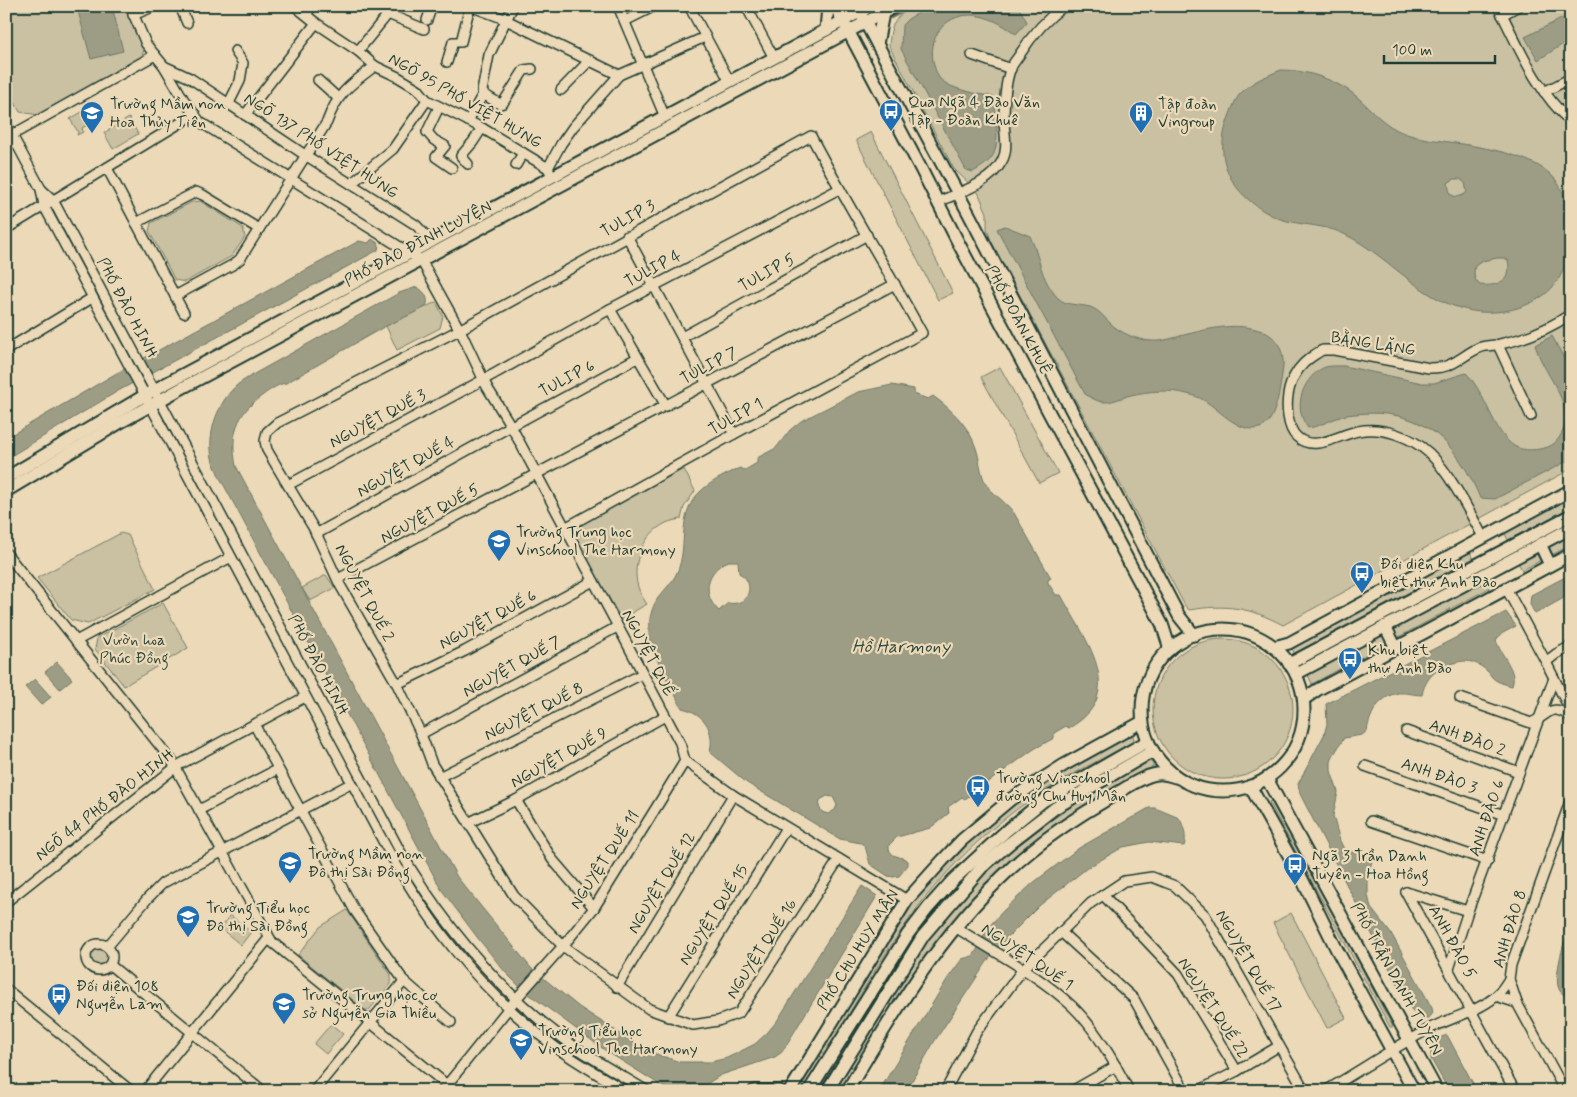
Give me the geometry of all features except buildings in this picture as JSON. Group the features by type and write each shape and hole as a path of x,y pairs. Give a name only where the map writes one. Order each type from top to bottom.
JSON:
{"main road":[{"path":"828,6 829,35 858,51"},
{"name":"PHỐ ĐOÀN KHUÊ","path":"834,6 1158,618 1170,649"},
{"path":"861,14 871,6"},
{"path":"861,14 883,13 896,6"},
{"path":"877,44 883,13"},
{"name":"PHỐ ĐÀO ĐÌNH LUYỆN","path":"6,491 152,398 421,260 845,27 861,14"},
{"name":"PHỐ ĐOÀN KHUÊ","path":"861,14 958,193 1179,616 1194,634"},
{"name":"PHỐ ĐÀO ĐÌNH LUYỆN","path":"6,478 432,242 550,172 665,117 774,58 829,35"},
{"path":"1274,647 1289,642 1571,490"},
{"path":"1292,669 1429,596 1566,518 1550,501"},
{"path":"1292,669 1385,626 1429,596 1571,528"},
{"path":"1540,544 1550,565"},
{"path":"1304,699 1317,690 1571,554"},
{"path":"1415,574 1429,596"},
{"path":"1385,626 1396,648"},
{"path":"1222,629 1236,630 1250,634 1274,647 1292,669 1301,686 1304,699 1304,726 1294,750 1278,771 1267,779 1250,786 1229,791 1215,791 1189,784 1177,778 1167,769 1150,746 1142,722 1143,695 1152,670 1170,649 1194,634 1222,629"},
{"name":"PHỐ CHU HUY MÂN","path":"790,1091 907,900 962,840 1011,799 1064,765 1142,722"},
{"path":"827,1091 922,936 977,872 1054,808 1150,746"},
{"name":"PHỐ CHU HUY MÂN","path":"809,1091 908,934 953,880 1006,831 1043,801 1150,746"},
{"path":"847,1091 929,960 995,882 1031,850 1080,815 1144,778 1156,774 1177,778"},
{"name":"PHỐ TRẦN DANH TUYÊN","path":"1267,779 1437,1091"},
{"path":"1250,786 1414,1091"},
{"path":"754,1091 779,1091"}],"street":[{"path":"155,6 132,11 146,44 164,66 200,122 421,260"},
{"path":"180,6 187,23"},
{"name":"NGÕ 95 PHỐ VIỆT HƯNG","path":"295,6 316,23 358,51 375,66 418,89 427,100 482,128 550,172"},
{"path":"306,14 312,6"},
{"path":"358,51 388,14 426,24 432,6"},
{"path":"447,62 453,42 461,42 470,6 505,20 619,75"},
{"path":"468,121 483,94 489,55 513,6"},
{"path":"618,6 665,117"},
{"path":"625,21 655,6"},
{"path":"689,6 730,82"},
{"path":"746,6 774,58"},
{"path":"938,202 986,179 998,166 1004,156 1004,109 1007,83 1011,69 1041,25 1064,6"},
{"path":"1518,6 1500,10 1544,92 1556,109 1571,122"},
{"path":"245,115 316,23"},
{"path":"550,172 561,144 573,127 619,75 705,37"},
{"path":"228,103 240,81 243,63 235,51"},
{"path":"12,135 155,55"},
{"path":"972,55 1011,69"},
{"path":"561,90 590,60"},
{"name":"NGÕ 137 PHỐ VIỆT HƯNG","path":"164,66 183,74 305,155 416,225 432,242"},
{"path":"175,296 238,262 327,122 332,106 349,86 375,66"},
{"path":"483,94 500,104 503,103 524,70 532,69"},
{"path":"175,85 183,74"},
{"path":"1544,92 1571,78"},
{"path":"318,80 338,98"},
{"path":"351,184 393,149 427,100"},
{"path":"439,107 427,132 434,140 445,146 436,157 452,168"},
{"path":"6,229 195,114"},
{"name":"PHỐ ĐÀO HINH","path":"6,124 41,189 44,206 92,298 152,398 409,865 432,902 458,937 485,968 574,1046 647,1091"},
{"path":"468,164 461,156 482,128"},
{"name":"TULIP 3","path":"459,330 811,136 839,189"},
{"path":"516,165 523,153"},
{"path":"106,168 184,313"},
{"name":"PHỐ ĐÀO HINH","path":"41,189 53,200 231,558 400,873 436,928 466,964 509,1008 565,1054 623,1090"},
{"path":"839,189 895,284"},
{"name":"TULIP 4","path":"483,380 610,309 839,189"},
{"path":"136,223 196,192 259,229"},
{"name":"TULIP 5","path":"682,337 867,235"},
{"path":"627,236 734,434"},
{"name":"NGUYỆT QUẾ","path":"421,260 459,330 483,380 511,426 680,743 686,761"},
{"name":"TULIP 1","path":"565,528 734,434 922,334 895,284"},
{"name":"TULIP 7","path":"536,475 895,284"},
{"path":"6,350 92,298"},
{"path":"610,309 666,406"},
{"name":"BẰNG LĂNG","path":"1483,537 1444,470 1429,453 1412,441 1375,430 1360,430 1320,443 1308,443 1296,437 1290,426 1288,414 1289,389 1292,380 1306,361 1323,350 1334,350 1428,368 1441,368 1451,365 1480,347 1498,345 1528,337 1571,314"},
{"name":"NGUYỆT QUẾ 2","path":"459,330 271,427 267,432 265,441 267,450 316,534 338,580 397,684 432,764 514,896 563,946"},
{"path":"1498,345 1531,416"},
{"name":"TULIP 6","path":"511,426 637,358"},
{"name":"NGUYỆT QUẾ 3","path":"288,485 483,380"},
{"name":"NGUYỆT QUẾ 4","path":"316,534 511,426"},
{"name":"NGUYỆT QUẾ 5","path":"338,580 536,475"},
{"path":"6,553 175,766 270,938 278,948 370,1022 444,1088"},
{"path":"76,641 231,558"},
{"name":"NGUYỆT QUẾ 6","path":"397,684 465,650 593,581"},
{"path":"1506,588 1571,711"},
{"name":"NGUYỆT QUẾ 7","path":"420,734 617,627"},
{"path":"1546,662 1571,646"},
{"name":"NGUYỆT QUẾ 8","path":"440,777 642,674"},
{"name":"ANH ĐÀO 6","path":"1449,969 1554,678"},
{"name":"NGÕ 44 PHỐ ĐÀO HINH","path":"6,902 175,766 306,697"},
{"path":"1460,698 1531,723 1552,710 1560,710 1571,717"},
{"name":"NGUYỆT QUẾ 9","path":"468,824 516,800 665,716"},
{"path":"254,724 361,920 404,981 451,1022"},
{"name":"ANH ĐÀO 2","path":"1406,731 1519,772"},
{"path":"686,761 733,795 907,900"},
{"name":"NGUYỆT QUẾ 11","path":"444,1088 594,908 686,761"},
{"name":"ANH ĐÀO 3","path":"1365,766 1504,815"},
{"path":"199,810 278,769"},
{"path":"107,947 158,886 352,783"},
{"name":"NGUYỆT QUẾ 12","path":"617,987 733,795"},
{"name":"ANH ĐÀO 8","path":"1565,1091 1517,1003 1510,979 1513,960 1571,799"},
{"path":"516,800 552,859 594,908"},
{"path":"1371,820 1488,861"},
{"name":"NGUYỆT QUẾ 15","path":"668,1017 786,828"},
{"name":"NGUYỆT QUẾ 16","path":"563,946 649,1009 693,1025 718,1021 739,1013 839,859"},
{"name":"NGUYỆT QUẾ 17","path":"945,1091 977,1032 1023,969 1091,903 1102,895 1124,881 1152,877 1175,886 1205,915 1305,1091"},
{"name":"ANH ĐÀO 5","path":"1468,912 1406,892 1515,1091"},
{"name":"NGUYỆT QUẾ 22","path":"1102,895 1178,974 1237,1071"},
{"name":"NGUYỆT QUẾ 1","path":"955,927 1023,969 1073,1007 1116,1066 1129,1091"},
{"path":"1061,932 1134,998 1185,1091"},
{"path":"146,1091 270,938"},
{"path":"101,944 107,947 112,956 110,965 104,969 96,970 90,966 86,959 87,952 93,946 101,944"},
{"path":"110,965 264,1091"},
{"path":"1325,1091 1429,1029 1472,1011 1496,996 1510,979"},
{"path":"314,1091 404,981"},
{"path":"6,989 132,1091"},
{"path":"1496,996 1517,1003"},
{"path":"1198,1091 1279,1046"},
{"path":"1072,1091 1116,1066"}],"green space":[{"path":"124,6 145,48 141,58 39,115 20,112 6,86 6,7"},
{"path":"915,6 1571,6 1571,469 1283,625 1259,614 1237,608 1215,607 1189,610 1185,606 991,241 987,228 987,213 978,192 954,169 889,46 891,31 895,21"},
{"path":"89,108 96,120 82,128 83,132 77,135 78,132 70,119"},
{"path":"129,118 138,134 113,149 104,133"},
{"path":"871,132 953,293 938,300 856,140"},
{"path":"200,201 243,228 245,237 232,256 185,282 175,280 149,231 151,223 192,202"},
{"path":"436,302 443,316 440,328 397,350 386,326"},
{"path":"1000,367 1058,473 1039,483 981,377"},
{"path":"684,469 695,491 684,507 681,519 668,522 658,528 645,542 638,559 636,578 638,587 647,604 621,619 577,541 576,531 582,523"},
{"path":"1571,497 1571,507 1508,540 1504,532"},
{"path":"121,533 128,535 155,589 88,624 71,620 37,578"},
{"path":"1571,534 1571,545 1522,570 1518,563"},
{"path":"1469,551 1474,559 1296,656 1291,647"},
{"path":"326,575 335,588 310,601 302,588"},
{"path":"1485,579 1489,588 1312,684 1308,675"},
{"name":"Vườn hoa Phúc Đồng","path":"163,603 188,648 124,686 95,649 97,638"},
{"path":"1223,639 1237,640 1250,644 1273,659 1288,682 1292,695 1292,723 1288,736 1273,759 1250,774 1237,778 1223,779 1209,778 1196,774 1173,759 1158,736 1154,723 1153,709 1154,695 1158,682 1173,659 1196,644 1209,640"},
{"path":"1129,735 1133,736 1133,742 1066,778 1018,808 980,840 947,872 927,895 903,928 806,1087 800,1087 798,1084 911,902 965,843 1013,802 1068,768"},
{"path":"1149,761 1153,763 1153,769 1146,772 988,884 961,912 943,935 843,1091 832,1091 883,1006 924,945 961,899 984,875 1035,832 1062,813"},
{"path":"1273,800 1393,1027 1390,1027 1269,802"},
{"path":"347,910 391,975 391,984 369,1010 365,1010 298,955 320,927"},
{"path":"1291,913 1346,1018 1327,1028 1273,923"},
{"path":"230,915 251,932 241,945 220,928"},
{"path":"99,947 106,950 109,957 106,964 99,967 92,964 89,957 92,950"},
{"path":"331,1024 343,1034 326,1054 314,1044"}],"water":[{"path":"95,6 112,6 123,51 91,59 78,11"},
{"path":"931,6 1018,6 1027,22 1016,34 989,19 971,15 961,16 945,24 935,38 932,55 940,79 958,89 994,97 997,128 995,151 988,162 973,172 966,170 901,49 902,25 908,19"},
{"path":"1571,14 1571,39 1538,60 1525,37"},
{"path":"1281,70 1300,71 1335,83 1351,92 1384,122 1402,132 1503,152 1533,163 1545,170 1555,179 1562,191 1567,204 1571,231 1568,256 1558,280 1551,289 1533,302 1512,309 1480,312 1460,308 1442,301 1425,291 1361,243 1344,234 1335,230 1287,221 1269,214 1256,206 1244,196 1228,173 1224,161 1224,132 1239,95 1255,82","holes":["1454,179 1460,179 1465,183 1467,192 1458,196 1450,194 1448,183","1497,258 1508,260 1509,267 1506,277 1503,281 1493,285 1480,285 1476,281 1475,266 1482,261"]},
{"path":"1005,226 1030,236 1047,283 1061,301 1093,308 1114,327 1129,335 1140,339 1160,341 1234,326 1253,328 1268,334 1279,345 1283,367 1278,399 1268,422 1256,429 1240,426 1200,398 1180,392 1145,392 1106,402 1098,401 1085,394 997,229"},
{"path":"372,239 379,244 378,250 118,391 6,459 6,438 115,374 359,241 368,243"},
{"path":"417,287 426,295 426,307 382,328 274,388 254,402 241,417 237,426 234,455 236,466 457,877 531,968 579,1007 636,1044 650,1052 680,1062 711,1062 727,1058 755,1044 777,1021 862,886 877,896 782,1052 775,1057 721,1075 695,1091 670,1091 606,1051 522,989 505,972 477,937 441,889 213,462 211,438 215,418 224,400 237,385 399,293"},
{"path":"1552,336 1571,371 1571,459 1495,499 1480,498 1470,476 1458,457 1445,442 1430,430 1413,421 1394,415 1372,413 1347,415 1308,428 1303,421 1300,404 1304,388 1314,374 1326,367 1344,366 1422,383 1434,383 1466,373 1479,391 1500,432 1507,440 1514,446 1527,450 1548,447 1558,439 1564,428 1564,409 1557,389 1535,345"},
{"name":"Hồ Harmony","path":"892,385 914,389 914,394 928,399 933,396 959,419 973,440 985,482 1014,513 1051,578 1048,580 1048,583 1056,595 1061,595 1081,629 1090,647 1099,682 1097,699 1087,714 1069,728 1066,726 1054,733 1054,738 1034,749 965,799 962,797 948,807 949,813 930,828 897,837 889,845 889,850 893,855 908,861 908,865 899,876 893,877 888,876 870,864 865,846 861,843 840,839 747,783 710,752 711,737 706,724 702,718 690,710 682,708 658,661 649,635 654,606 674,578 681,562 686,517 697,494 721,477 740,468 745,470 757,463 757,458 776,448 790,430 801,421 858,392","holes":["729,561 738,561 739,573 745,577 749,588 745,598 735,603 728,603 719,611 713,605 710,598 709,583 715,570","827,796 833,797 837,805 835,810 828,814 822,812 819,807 820,800"]},
{"path":"1571,574 1571,594 1535,614 1530,604 1531,595"},
{"path":"1506,612 1516,626 1501,634 1496,640 1511,668 1513,674 1512,686 1495,680 1486,670 1475,663 1464,661 1448,665 1431,676 1424,686 1422,695 1398,693 1391,695 1381,702 1370,718 1367,731 1362,735 1344,738 1331,762 1331,771 1338,792 1333,816 1340,841 1344,849 1372,859 1368,882 1371,908 1392,935 1432,1008 1433,1013 1429,1018 1419,1017 1409,1006 1300,794 1298,784 1324,735 1327,724 1326,704"},
{"path":"57,662 72,679 60,689 45,672"},
{"path":"35,679 51,697 41,705 25,687"},
{"path":"1149,808 1155,808 1179,818 1184,832 1184,846 1149,842 1123,847 1087,868 1040,905 996,948 934,1042 906,1091 879,1091 948,978 962,959 973,956 983,940 985,931 1003,911 1033,883 1079,848"},
{"path":"1571,924 1571,999 1560,991 1558,975 1563,947"},
{"path":"1447,1035 1477,1091 1449,1091 1431,1059 1431,1047 1439,1038"}],"waterway":[{"path":"891,18 914,6"}],"place":[{"name":"Qua Ngã 4 Đào Văn Tập - Đoàn Khuê","path":"891,132"},
{"name":"Trường Mầm non Hoa Thủy Tiên","path":"92,134"},
{"name":"Tập đoàn Vingroup","path":"1141,134"},
{"name":"Trường Trung học Vinschool The Harmony","path":"499,562"},
{"name":"Đối diện Khu biệt thự Anh Đào","path":"1362,594"},
{"name":"Khu biệt thự Anh Đào","path":"1350,680"},
{"name":"Trường Vinschool đường Chu Huy Mân","path":"978,808"},
{"name":"Trường Mầm non Đô thị Sài Đồng","path":"290,884"},
{"name":"Ngã 3 Trần Danh Tuyên - Hoa Hồng","path":"1295,886"},
{"name":"Trường Tiểu học Đô thị Sài Đồng","path":"188,938"},
{"name":"Đối diện 108 Nguyễn Lam","path":"59,1016"},
{"name":"Trường Trung học cơ sở Nguyễn Gia Thiều","path":"284,1025"},
{"name":"Trường Tiểu học Vinschool The Harmony","path":"521,1061"}]}
